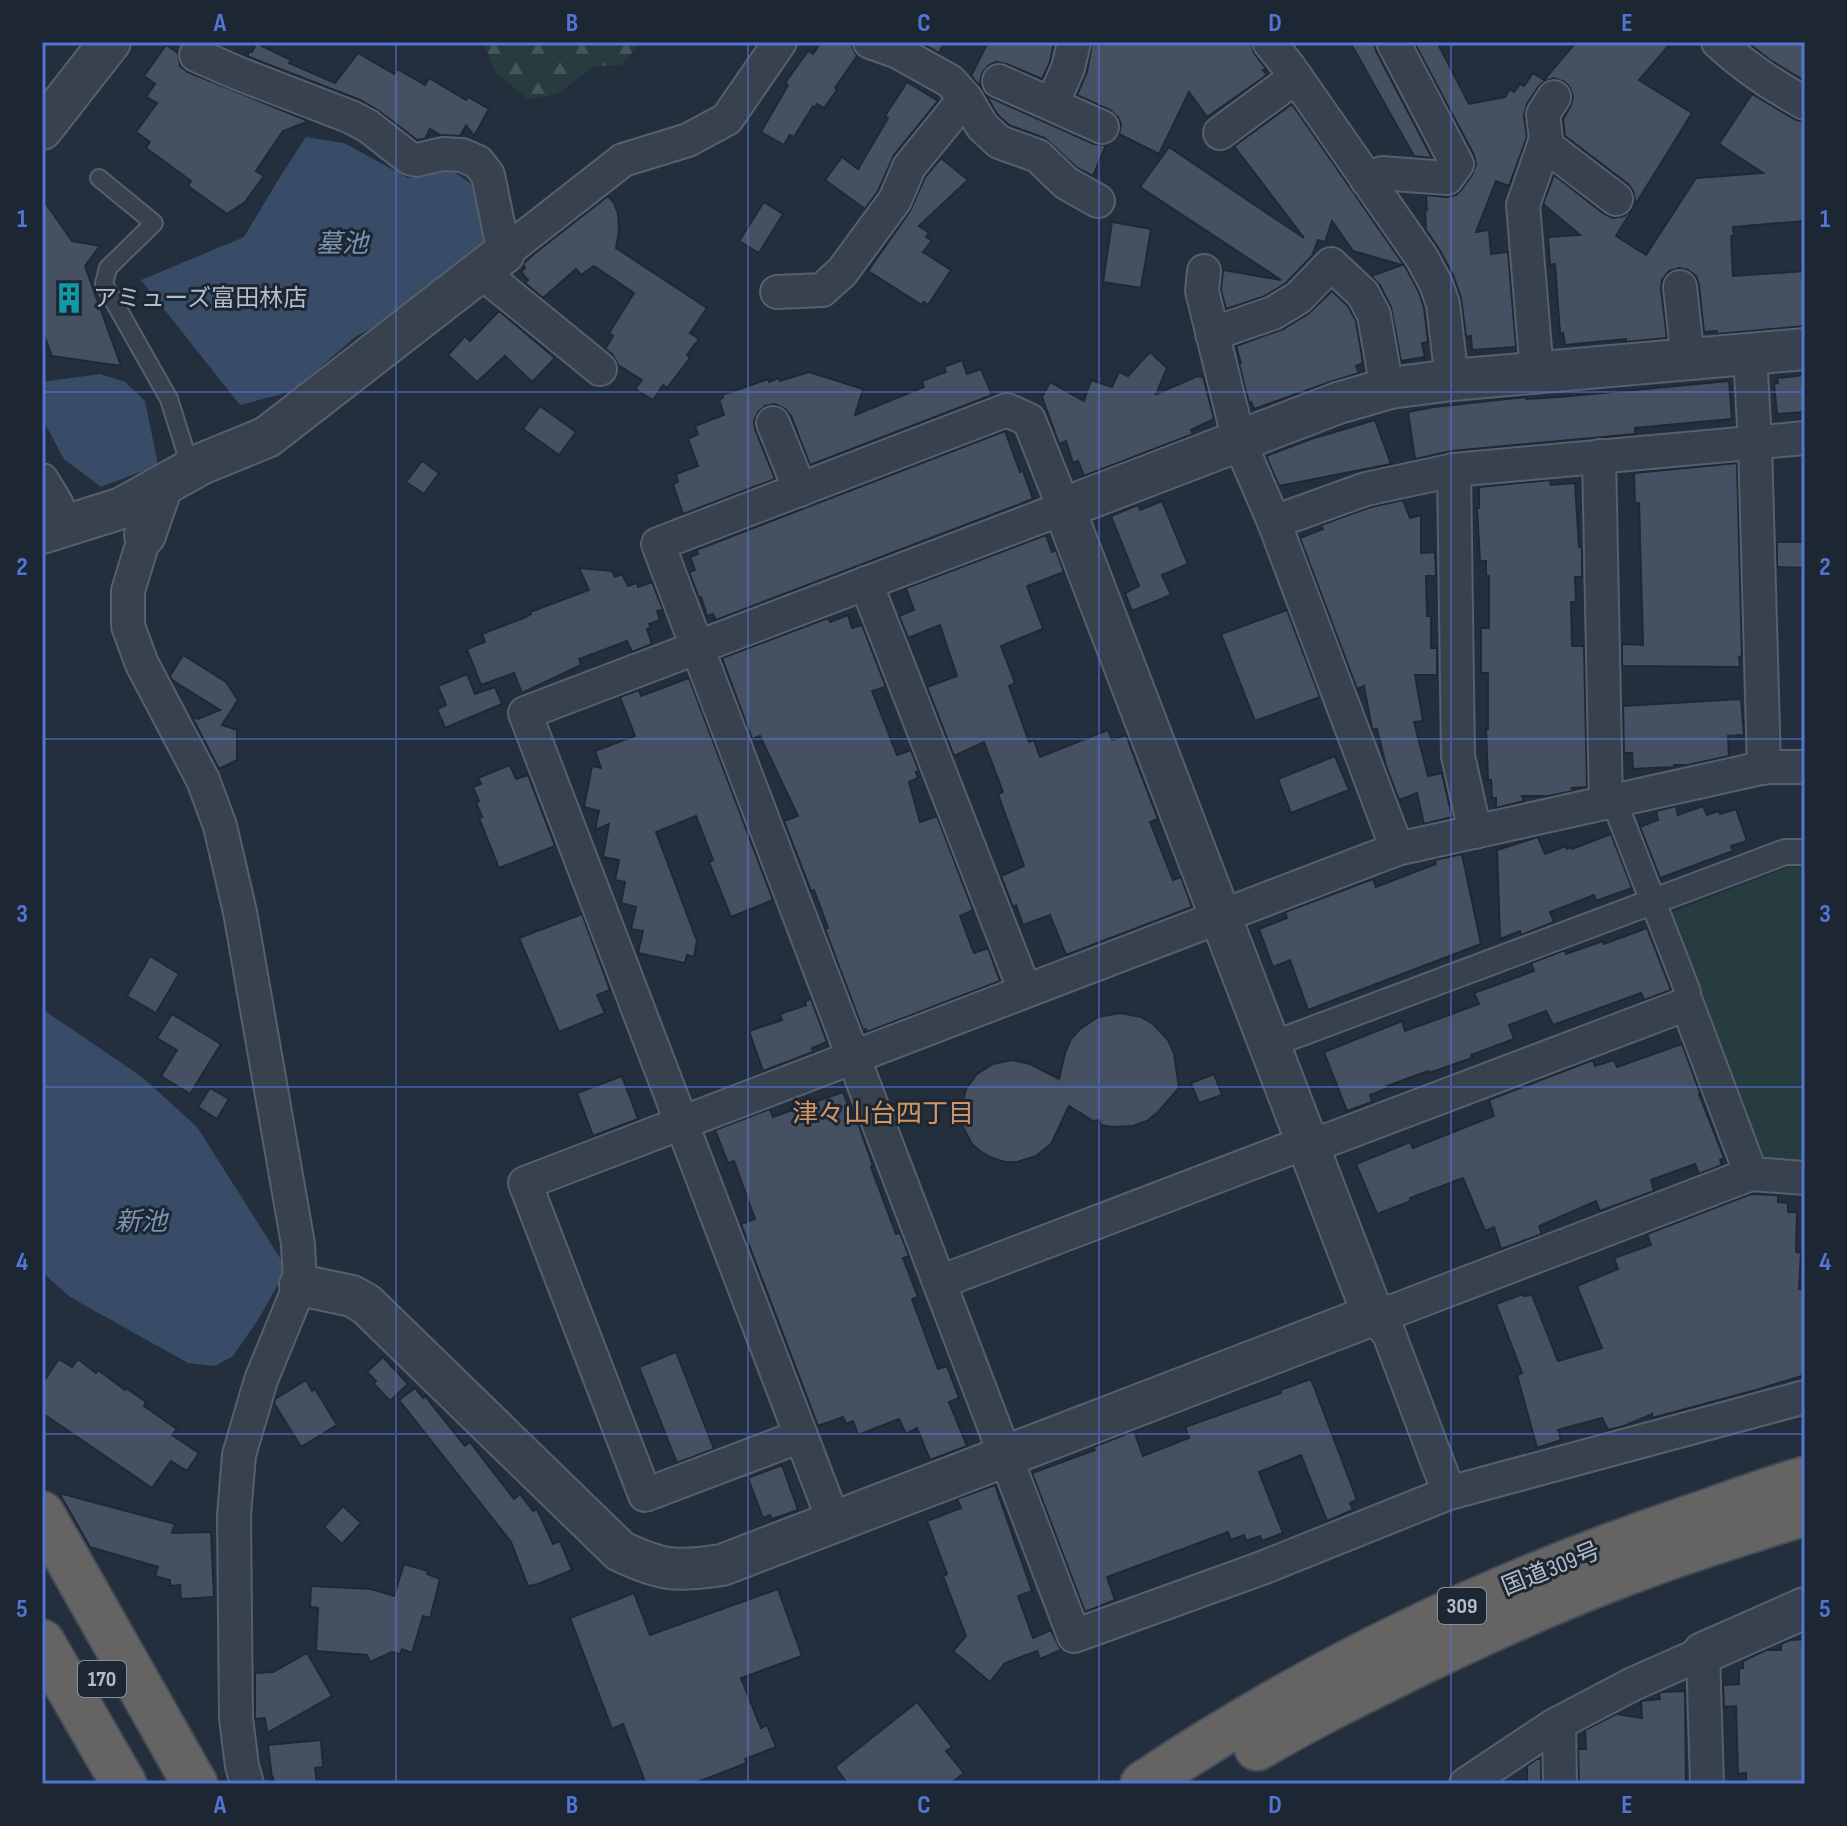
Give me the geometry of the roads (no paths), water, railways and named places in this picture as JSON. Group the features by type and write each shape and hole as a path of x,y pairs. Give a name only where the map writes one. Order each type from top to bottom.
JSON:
{"highway":[{"name":"国道309号","path":"1143,1784 1313,1680 1458,1608 1627,1539 1805,1479"},
{"name":"国道309号","path":"1199,1784 1293,1727 1452,1646 1624,1573 1805,1513"},
{"path":"42,1514 195,1784"},
{"name":"170","path":"42,1574 162,1784"},
{"name":"170","path":"42,1642 124,1784"},
{"path":"42,1697 92,1784"}],"street":[{"path":"42,129 110,42"},
{"path":"42,480 56,503 53,530 122,508 176,478 267,437 623,160 688,140 727,119 780,42"},
{"path":"870,42 898,52 950,81 982,126 999,142 1038,156 1066,183 1098,201"},
{"path":"1052,104 1068,68 1074,42"},
{"path":"1269,42 1422,258 1443,304 1452,380"},
{"path":"1367,180 1382,173 1447,178 1457,164 1393,42"},
{"path":"1718,42 1780,91 1805,103"},
{"path":"196,55 351,117 368,126 409,158 417,160 443,154 462,155 478,162 488,175 492,262 600,369"},
{"path":"1220,133 1296,77"},
{"path":"999,81 1102,127"},
{"path":"1537,373 1523,205 1546,139 1543,114 1554,97"},
{"path":"777,292 822,290 842,272 895,200 909,167 965,98"},
{"path":"1544,144 1616,199"},
{"path":"1212,334 1273,313 1298,298 1331,264 1363,294 1374,315 1387,389"},
{"path":"1204,271 1202,291 1239,441 1274,522 1397,849"},
{"path":"1680,287 1688,359"},
{"path":"834,1522 525,713 1338,403 1387,389 1452,380 1805,349"},
{"path":"1750,354 1764,768"},
{"path":"1449,1493 1389,1334 1373,1315 1029,420 1007,410 658,544 1074,1636 1262,1568 1449,1493 1805,1397"},
{"path":"773,423 800,490"},
{"path":"1274,522 1366,489 1454,470 1805,438"},
{"path":"1599,456 1610,802 1688,992 1687,1004 1751,1174"},
{"path":"1454,470 1458,756 1475,832"},
{"path":"176,478 145,535 128,591 128,626 142,664 203,780 220,826 240,912 298,1244 300,1285 261,1380 239,1455 234,1516 236,1718 247,1784"},
{"path":"866,583 1025,991"},
{"path":"801,1436 645,1495 525,1183 1397,849 1764,768 1805,767"},
{"path":"1270,1045 1785,852 1805,852"},
{"path":"940,1282 1307,1142 1328,1140 1687,1004"},
{"path":"300,1285 352,1296 366,1304 620,1551 666,1569 693,1569 722,1565 1373,1315 1396,1310 1751,1174 1805,1178"},
{"path":"1466,1784 1559,1723 1633,1684 1805,1608"},
{"path":"1703,1653 1707,1784"},
{"path":"1559,1723 1560,1784"}],"lane":[{"path":"99,178 154,223 108,268 104,284 169,399 176,478"}],"water":[{"name":"墓池","path":"306,137 344,143 408,178 453,171 476,187 489,246 409,308 355,337 293,391 240,405 141,280 244,237"},
{"path":"100,374 125,382 145,401 158,465 101,487 64,459 42,418 42,382"},
{"name":"新池","path":"42,1009 142,1077 197,1127 287,1269 233,1356 215,1366 188,1363 70,1297 42,1272"}],"place":[{"name":"アミューズ富田林店","path":"69,298"}],"district":[{"name":"津々山台四丁目","path":"883,1114"}]}
